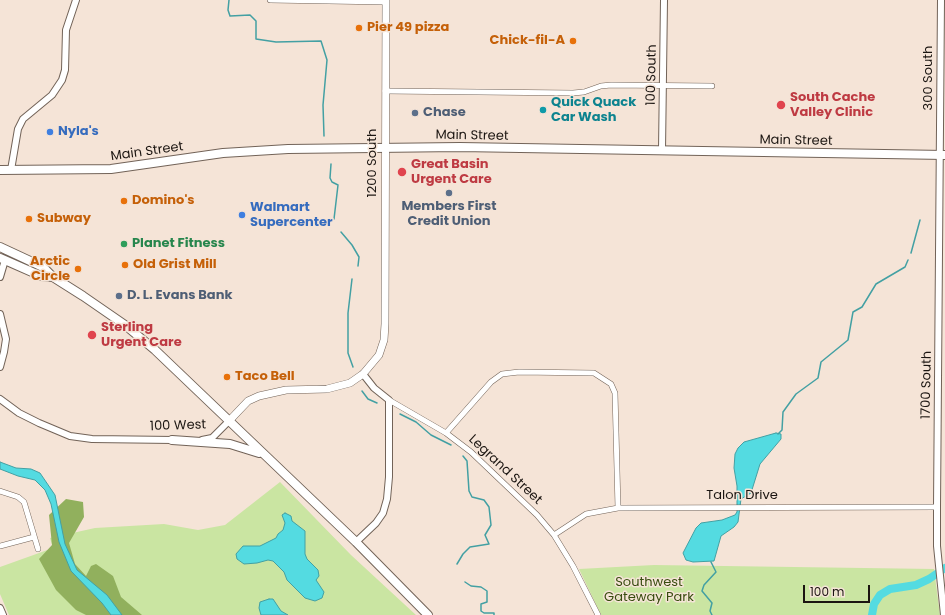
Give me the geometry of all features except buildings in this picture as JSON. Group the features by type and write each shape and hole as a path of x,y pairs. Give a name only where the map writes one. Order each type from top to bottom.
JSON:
{"main road":[{"name":"1200 South","path":"385,324 386,1"},
{"name":"Main Street","path":"0,170 111,169 223,153 288,149 385,148 662,150 943,155"},
{"path":"0,246 43,267 53,277 84,296 125,325 170,364 356,542 428,615"},
{"path":"2,259 41,276 53,277"},
{"name":"100 West","path":"228,421 248,401 259,396 286,390 337,387 350,382 363,374 379,355 384,340 385,324"},
{"path":"172,440 230,444 264,454"}],"street":[{"path":"11,170 16,135 20,124 30,112 52,95 62,80 65,70 66,30 76,0"},
{"path":"270,0 386,1"},
{"name":"100 South","path":"662,150 664,0"},
{"name":"300 South","path":"941,0 943,155"},
{"path":"385,91 573,93 584,92 602,86 712,86"},
{"name":"1700 South","path":"943,155 937,546 944,615"},
{"path":"0,277 2,259"},
{"path":"0,314 6,339 0,367"},
{"path":"446,433 491,382 502,374 520,372 594,373 611,384 615,393 618,508"},
{"name":"Legrand Street","path":"363,374 374,388 389,400 446,433 470,452 537,515 554,535 573,566 598,615"},
{"name":"100 West","path":"0,399 19,413 39,424 70,436 92,439 172,440 212,438 228,421"},
{"path":"356,542 376,523 383,512 387,499 389,400"},
{"path":"0,491 22,498 38,549"},
{"name":"Talon Drive","path":"554,535 586,514 618,508 937,507"},
{"path":"0,546 34,537"},
{"path":"0,608 3,615"}],"green space":[{"path":"280,482 351,555 416,615 9,615 0,594 0,567 53,548 50,538 95,528 164,524 198,530 225,525"},
{"path":"66,499 83,502 84,517 69,543 75,564 86,576 91,566 96,564 113,576 121,597 142,615 86,615 76,610 56,590 39,559 52,545 49,515"},
{"name":"Southwest Gateway Park","path":"654,565 934,569 940,615 601,615 579,569"}],"water":[{"path":"776,433 781,434 781,439 760,464 751,493 741,499 738,522 734,527 721,536 714,561 693,562 686,560 683,553 696,528 701,523 722,520 735,515 737,512 737,486 734,468 735,454 738,448 744,442"},
{"path":"0,462 16,468 31,469 40,473 55,495 65,544 77,570 107,595 122,615 111,615 102,603 71,571 59,542 51,504 45,490 35,480 18,476 0,469"},
{"path":"285,513 291,516 292,521 305,531 305,554 307,559 318,570 319,576 316,580 324,592 322,598 315,601 305,598 287,580 284,572 273,561 268,560 244,564 237,559 236,554 243,546 260,546 276,538 283,530 285,523 282,515"},
{"path":"273,599 281,611 288,615 261,615 259,608 260,602"}],"waterway":[{"path":"229,0 228,10 230,16 250,15 256,21 256,39 276,42 321,41 327,60 323,105 324,136"},
{"path":"331,164 330,178 332,182 338,185 334,219"},
{"path":"911,253 920,220"},
{"path":"341,232 352,245 359,257 358,266"},
{"path":"778,434 782,430 783,412 796,394 818,378 821,362 848,340 853,312 862,307 876,284 905,267 908,260"},
{"path":"352,279 348,313 348,353 353,367"},
{"path":"362,391 368,399 377,403"},
{"path":"400,414 416,422 431,435 451,445"},
{"path":"457,564 463,554 470,547 489,544 485,535 491,525 489,507 484,500 472,497 469,491 467,461 463,456"},
{"path":"711,562 716,572 704,585 702,591 712,603 710,611 712,615"},
{"path":"872,615 874,604 880,595 890,589 916,585 929,579 945,568"},
{"path":"465,582 471,586 481,587 487,591 487,602 481,604 481,611 484,613 494,613 494,615"}],"place":[{"name":"Pier 49 pizza","path":"359,28"},
{"name":"Chick-fil-A","path":"573,41"},
{"name":"South Cache Valley Clinic","path":"781,105"},
{"name":"Quick Quack Car Wash","path":"543,110"},
{"name":"Chase","path":"415,113"},
{"name":"Nyla's","path":"50,132"},
{"name":"Great Basin Urgent Care","path":"402,172"},
{"name":"Members First Credit Union","path":"449,193"},
{"name":"Domino's","path":"124,201"},
{"name":"Walmart Supercenter","path":"242,215"},
{"name":"Subway","path":"29,219"},
{"name":"Planet Fitness","path":"124,244"},
{"name":"Old Grist Mill","path":"125,265"},
{"name":"Arctic Circle","path":"78,269"},
{"name":"D. L. Evans Bank","path":"119,296"},
{"name":"Sterling Urgent Care","path":"92,335"},
{"name":"Taco Bell","path":"227,377"}]}
